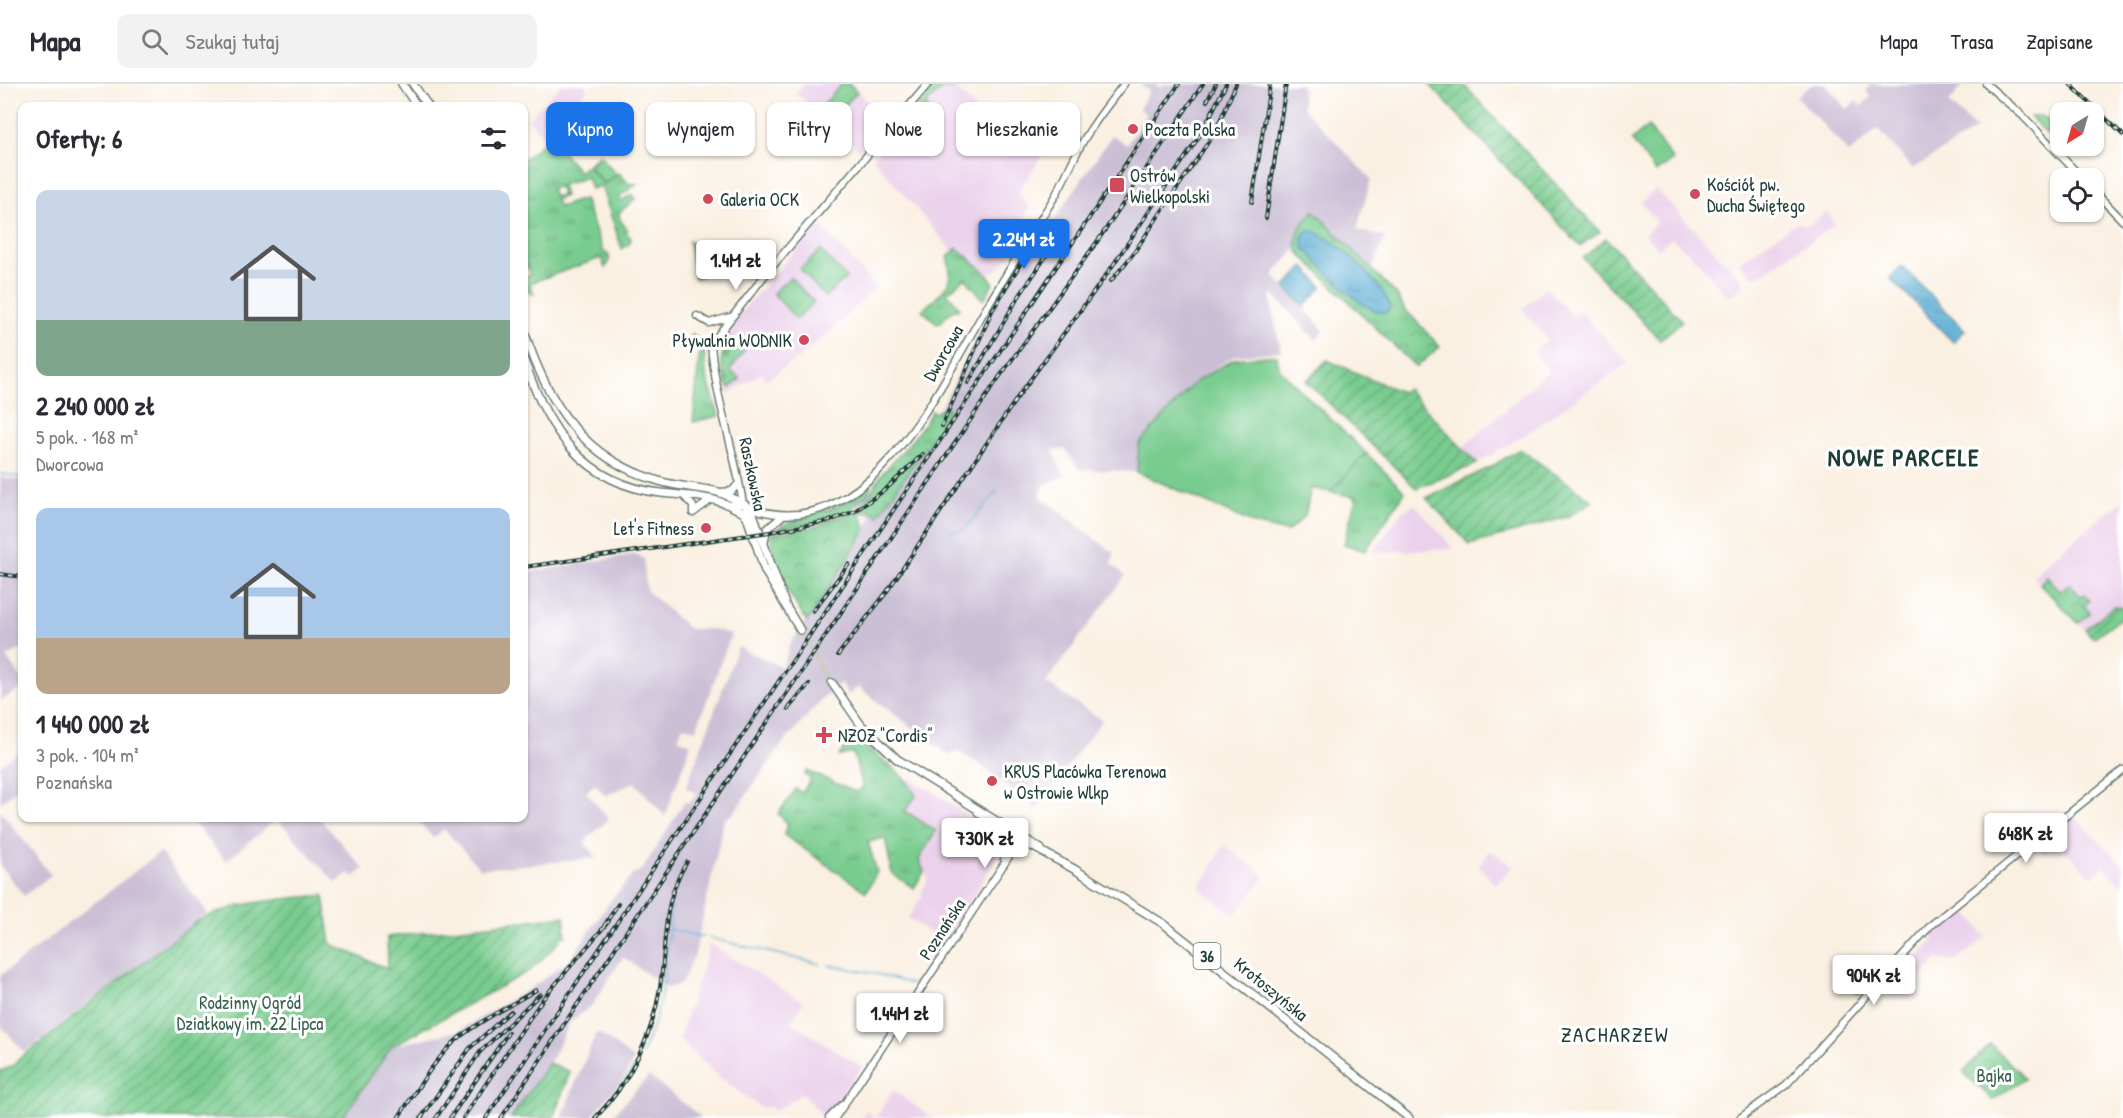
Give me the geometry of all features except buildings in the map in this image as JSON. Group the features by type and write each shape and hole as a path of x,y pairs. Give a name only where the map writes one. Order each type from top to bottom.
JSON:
{"main road":[{"path":"402,84 414,102"},
{"path":"413,84 425,102"},
{"path":"697,316 709,323 730,317 928,84"},
{"name":"Dworcowa","path":"751,508 781,517 821,508 844,497 882,468 902,448 928,409 1056,195 1079,149 1124,84"},
{"path":"1986,84 2023,116 2072,168"},
{"path":"2104,202 2123,222"},
{"name":"Raszkowska","path":"730,317 711,344 714,369 736,459 745,514 765,571 800,630"},
{"path":"528,341 548,393 572,427 596,449 620,465 648,478 714,495 751,508"},
{"path":"528,370 544,411 558,434 579,457 599,472 624,485 683,495 714,495 732,491 739,482"},
{"path":"683,495 693,506 693,513 714,495"},
{"path":"714,495 745,514"},
{"path":"732,505 743,504"},
{"name":"Raszkowska","path":"751,508 785,604"},
{"path":"764,549 768,528 781,517"},
{"name":"Krotoszyńska","path":"832,683 854,717 883,748 916,773 1019,839 1176,932 1409,1118"},
{"path":"1740,1118 1778,1092 1931,925 2123,770"},
{"name":"Poznańska","path":"835,1118 1003,863 1008,846 1019,839"},
{"name":"Poznańska","path":"829,1118 846,1102"}],"shaded area":[{"path":"562,84 584,84 587,90 574,102 546,102 546,122 542,126 546,130 546,139 528,119"},
{"path":"804,84 852,84 868,102 864,102 864,145 859,151 852,142 852,102 805,102 795,93"},
{"path":"937,84 953,84 970,102 956,102 956,156 1042,156 1018,193 1030,208 1022,221 1028,228 1003,265 989,274 986,275 951,250 873,158 875,156 944,156 944,102 921,102"},
{"path":"1139,84 1155,84 1161,88 1164,84 1301,84 1303,108 1371,179 1357,230 1385,237 1372,269 1314,211 1301,224 1297,248 1273,275 1324,330 1316,340 1272,293 1271,303 1281,351 1234,356 1197,380 1168,414 1138,462 1137,472 1079,469 1065,449 1052,450 1064,475 1043,486 1040,497 1114,553 1112,564 1125,576 1046,683 1102,720 1036,809 978,763 956,750 950,756 858,687 848,695 841,683 823,698 780,747 733,814 724,820 695,954 681,984 667,988 623,957 593,1004 570,1022 549,1063 511,1118 342,1118 392,1046 458,1031 531,988 569,961 611,900 635,873 642,870 685,801 689,803 697,793 686,788 738,647 782,667 788,648 873,516 863,514 851,503 903,467 923,440 953,385 984,320 1047,214 1055,219 1112,135 1127,145 1146,114 1139,109 1149,91"},
{"path":"1813,84 1825,84 1847,109 1856,101 1861,106 1871,97 1866,91 1871,84 1964,84 1949,103 1976,129 1913,169 1878,129 1849,153 1796,96"},
{"path":"1656,189 1744,282 1743,287 1727,297 1701,265 1672,238 1658,249 1645,234 1657,222 1641,202"},
{"path":"1827,212 1835,225 1760,275 1753,277 1739,262 1796,223 1807,226"},
{"path":"819,223 876,287 827,334 793,362 766,380 761,373 728,394 721,362 724,343 732,323"},
{"path":"1546,288 1573,317 1580,311 1628,363 1526,434 1477,464 1462,448 1549,371 1534,353 1547,339 1522,309"},
{"path":"0,477 18,479 18,651 6,657 18,674 18,690 0,701"},
{"path":"2123,500 2123,616 2093,638 2033,577 2053,557"},
{"path":"1415,504 1454,549 1373,552 1400,514"},
{"path":"636,554 644,559 646,590 689,629 713,629 731,635 696,730 683,726 678,738 691,744 665,816 634,782 606,796 595,784 586,792 609,819 584,842 598,858 480,869 444,829 433,838 419,822 528,822 528,572"},
{"path":"18,751 18,788 0,803 0,766"},
{"path":"904,779 911,779 933,792 996,834 1001,841 1001,848 975,895 944,942 908,918 923,895 921,893 928,879 919,859 936,831 905,811 914,791"},
{"path":"0,810 51,875 24,896 0,865"},
{"path":"2074,816 2123,865 2123,887 2103,866 2092,877 2058,843 2045,853 2037,846"},
{"path":"192,822 273,822 226,861"},
{"path":"280,822 323,822 364,869 354,877 349,873 336,883"},
{"path":"1224,845 1265,876 1235,915 1199,888"},
{"path":"1490,850 1513,867 1495,885 1479,866"},
{"path":"160,852 208,913 24,1052 0,1025 0,976"},
{"path":"1964,908 1986,937 1955,962 1938,959 1918,979 1906,970 1934,940 1930,934"},
{"path":"710,944 803,1002 791,1022 862,1067 824,1117 803,1094 774,1111 772,1107 760,1107 720,1078 679,1039"},
{"path":"596,1033 601,1034 633,1059 632,1062 623,1079 591,1118 561,1118"},
{"path":"649,1076 702,1118 610,1118"},
{"path":"893,1090 932,1118 876,1118"},
{"path":"866,1111 876,1118 861,1118"}],"green space":[{"path":"842,84 849,84 857,92 848,102 826,102"},
{"path":"936,84 951,84 953,88 943,88 928,102 921,102"},
{"path":"1429,84 1463,84 1600,232 1580,246"},
{"path":"2041,116 2050,122 2050,137 2030,117"},
{"path":"1648,126 1673,160 1655,172 1632,140"},
{"path":"542,144 546,148 546,156 566,156 579,172 598,156 588,167 604,184 619,173 629,184 636,184 619,197 622,201 631,194 635,199 619,213 620,220 628,230 625,232 631,238 630,243 622,249 601,186 591,189 587,177 562,185 565,196 563,197 559,186 551,189 554,197 561,195 562,197 556,200 559,207 584,199 603,251 609,255 609,262 605,268 601,258 530,283 534,294 528,291 528,276 530,275 528,269 528,156"},
{"path":"601,156 616,174 604,184 589,166"},
{"path":"1314,211 1396,294 1404,308 1440,347 1416,367 1298,252 1298,234 1305,220"},
{"path":"1606,238 1682,321 1660,340 1583,258"},
{"path":"689,241 708,255 709,265 699,277 695,278"},
{"path":"957,248 983,270 993,283 984,300 965,278 947,293 960,308 953,310 938,324 922,310 945,288 950,275 947,258"},
{"path":"821,250 846,278 825,297 800,269"},
{"path":"790,277 814,302 796,319 773,293"},
{"path":"693,334 704,349 706,374 719,416 693,422 700,347 695,346 695,338 691,337"},
{"path":"726,335 745,350 730,370 740,379 730,388 726,385 721,362"},
{"path":"1277,355 1278,367 1366,453 1330,492 1311,488 1305,516 1287,532 1257,525 1137,472 1139,444 1195,382 1234,359"},
{"path":"1327,360 1401,392 1407,389 1477,464 1416,488 1306,381"},
{"path":"944,407 949,408 941,425 878,516 868,510 861,513 859,509 866,502 882,474 915,436 932,411 935,413"},
{"path":"1520,449 1593,501 1567,517 1470,545 1426,498 1491,467"},
{"path":"1366,453 1405,492 1365,551 1344,544 1356,497 1330,492"},
{"path":"872,482 866,496 852,505 854,510 823,521 775,530 784,524 840,505"},
{"path":"858,511 865,524 864,533 807,622 788,591 778,568 771,545 771,534 814,527"},
{"path":"2047,576 2060,592 2070,584 2080,596 2084,594 2089,601 2084,606 2090,613 2078,623 2040,584"},
{"path":"2114,606 2123,608 2123,616 2093,638 2085,629"},
{"path":"854,734 911,786 916,796 905,811 936,831 919,859 924,872 914,888 892,874 885,838 868,842 877,872 866,892 784,835 788,824 778,814 796,789 802,793 811,779 805,775 807,771 856,792 863,788 853,753 839,756"},
{"name":"Rodzinny Ogród Działkowy im. 22 Lipca","path":"324,895 331,944 388,969 387,937 564,916 566,936 561,937 559,942 531,970 392,1046 342,1118 0,1118 0,1071 13,1066 20,1058 193,924 224,910 257,902"},
{"path":"1872,965 1878,972 1862,993 1856,993 1849,983"},
{"name":"Bajka","path":"1990,1044 2025,1078 1993,1100 1963,1072"},
{"path":"549,1063 570,1072 553,1118 511,1118"}],"water":[{"path":"1308,230 1317,232 1358,263 1382,291 1388,302 1389,311 1380,312 1370,308 1357,300 1331,277 1303,247 1303,235"},
{"path":"1304,266 1322,287 1304,307 1285,287"},
{"path":"1902,266 1965,330 1953,342 1890,278"}],"waterway":[{"path":"0,474 18,476"},
{"path":"951,532 964,530 997,491"},
{"path":"641,1055 660,1001 671,907"},
{"path":"669,929 703,937"},
{"path":"709,938 820,964"},
{"path":"829,965 873,973 915,985"},
{"path":"597,1118 636,1065"}],"tunnel":[{"path":"800,630 832,683"}],"railway":[{"path":"486,1118 1179,84"},
{"path":"501,1118 998,379 1099,239 1203,84"},
{"path":"1207,101 1216,84"},
{"path":"838,655 886,593 1017,398 1109,271 1201,134 1226,84"},
{"path":"1111,281 1133,254 1215,132 1236,84"},
{"path":"1252,202 1270,84"},
{"path":"1266,218 1286,84"},
{"path":"2070,84 2123,135"},
{"path":"942,426 992,311 1045,223"},
{"path":"968,383 1016,301 1059,237"},
{"path":"528,566 770,532 829,521 855,511 886,489 923,454"},
{"path":"813,611 849,564"},
{"path":"0,574 18,576"},
{"path":"788,709 809,684"},
{"path":"595,1118 619,1090 629,1074 652,1023 660,987 669,908 673,892 687,862"},
{"path":"604,926 618,904"},
{"path":"463,1118 542,1000 609,921"},
{"path":"398,1118 426,1075 460,1037 536,990"},
{"path":"436,1118 480,1052 540,994"},
{"path":"421,1118 470,1048 511,1011"},
{"path":"450,1118 508,1033"}],"place":[{"name":"Poczta Polska","path":"1133,129"},
{"name":"Ostrów Wielkopolski","path":"1117,185"},
{"name":"Kościół pw. Ducha Świętego","path":"1695,194"},
{"name":"Galeria OCK","path":"708,199"},
{"name":"Pływalnia WODNIK","path":"804,340"},
{"name":"Let's Fitness","path":"706,528"},
{"name":"NZOZ \"Cordis\"","path":"824,735"},
{"name":"KRUS Placówka Terenowa w Ostrowie Wlkp","path":"992,781"}],"district":[{"name":"NOWE PARCELE","path":"1904,457"},
{"name":"ZACHARZEW","path":"1615,1034"}]}
